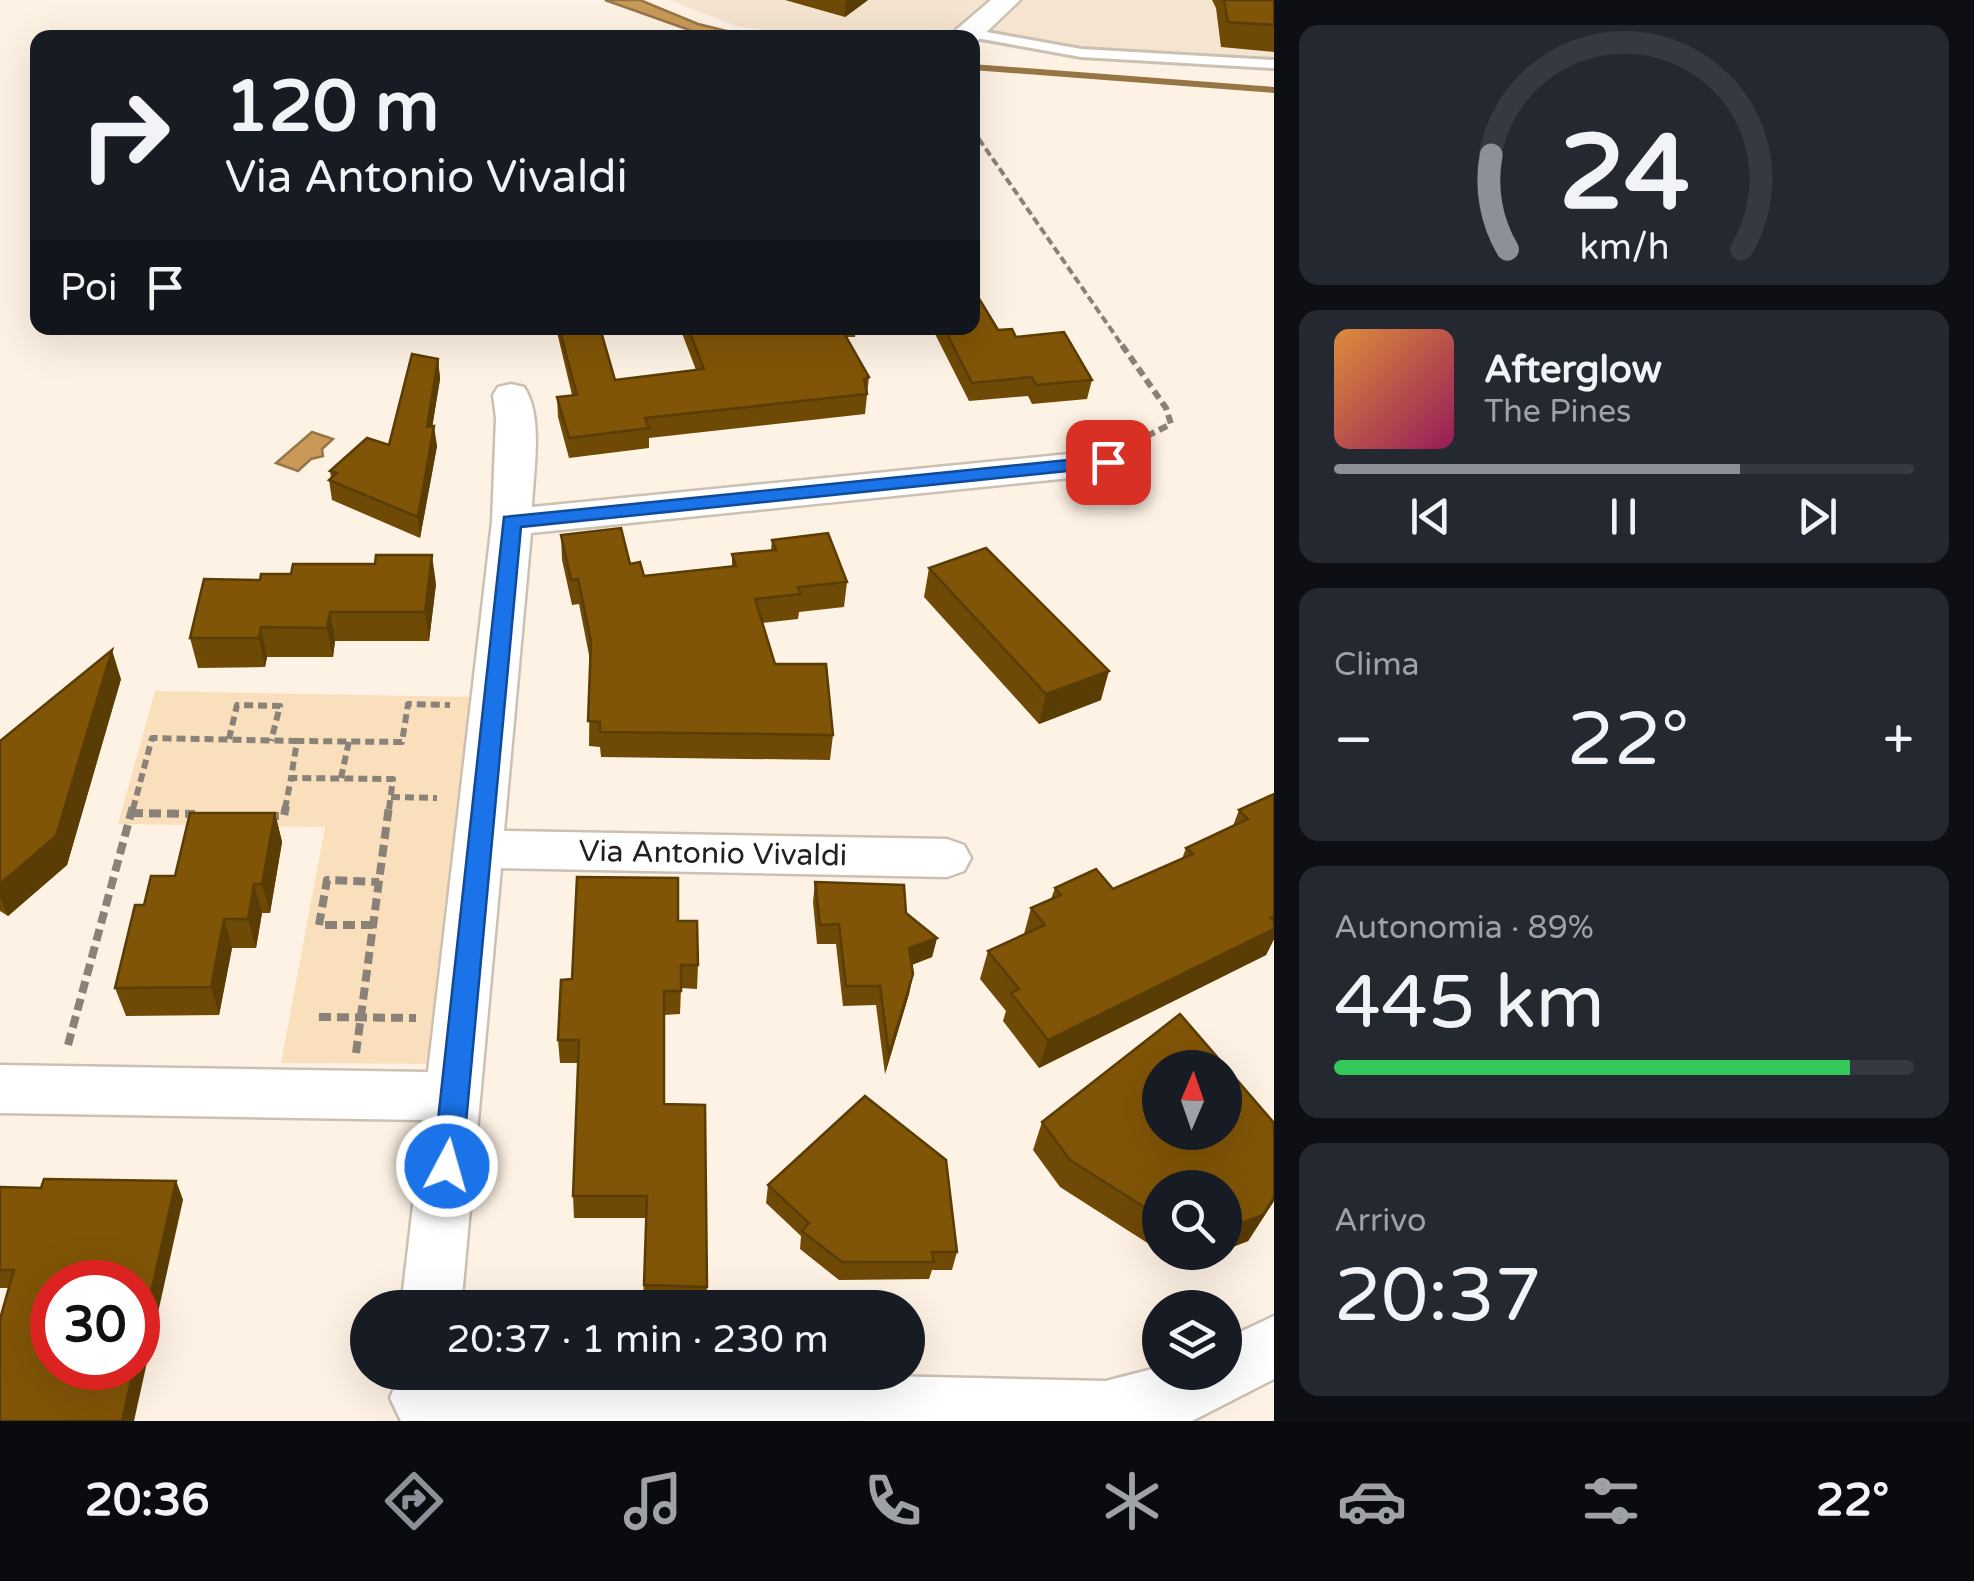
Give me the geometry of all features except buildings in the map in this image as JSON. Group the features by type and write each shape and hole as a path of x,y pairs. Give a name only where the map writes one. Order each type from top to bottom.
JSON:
{"street":[{"path":"972,30 1006,0"},
{"path":"433,1290 512,522 515,418 511,396"},
{"path":"512,522 1108,462"},
{"name":"Via Antonio Vivaldi","path":"479,849 947,858"},
{"path":"0,1089 455,1096"},
{"path":"1242,1363 1274,1346"},
{"path":"421,1397 1107,1417 1191,1390"}],"lane":[{"path":"980,37 1061,49 1274,64"}],"path":[{"path":"980,141 1166,408 1171,424 1160,434 1143,436 1108,462"},
{"path":"55,1090 152,738 402,742 408,704 493,706"},
{"path":"229,740 237,705 280,706 271,740"},
{"path":"265,816 284,816 297,741"},
{"path":"341,778 349,742"},
{"path":"290,778 393,779 350,1094"},
{"path":"131,813 208,814"},
{"path":"373,925 319,925 326,880 379,882"},
{"path":"318,1017 462,1019"}],"shaded area":[{"path":"605,0 640,0 722,30 689,30"},
{"path":"669,0 1274,0 1274,64 1061,49 980,35 980,30 762,30 736,26"},
{"path":"312,432 333,439 322,449 323,456 311,459 298,471 276,463"},
{"path":"155,691 471,697 430,1064 281,1063 325,827 118,824"}],"waterway":[{"path":"980,68 1274,90"}],"route":[{"path":"447,1166 512,522 1108,462"}]}
